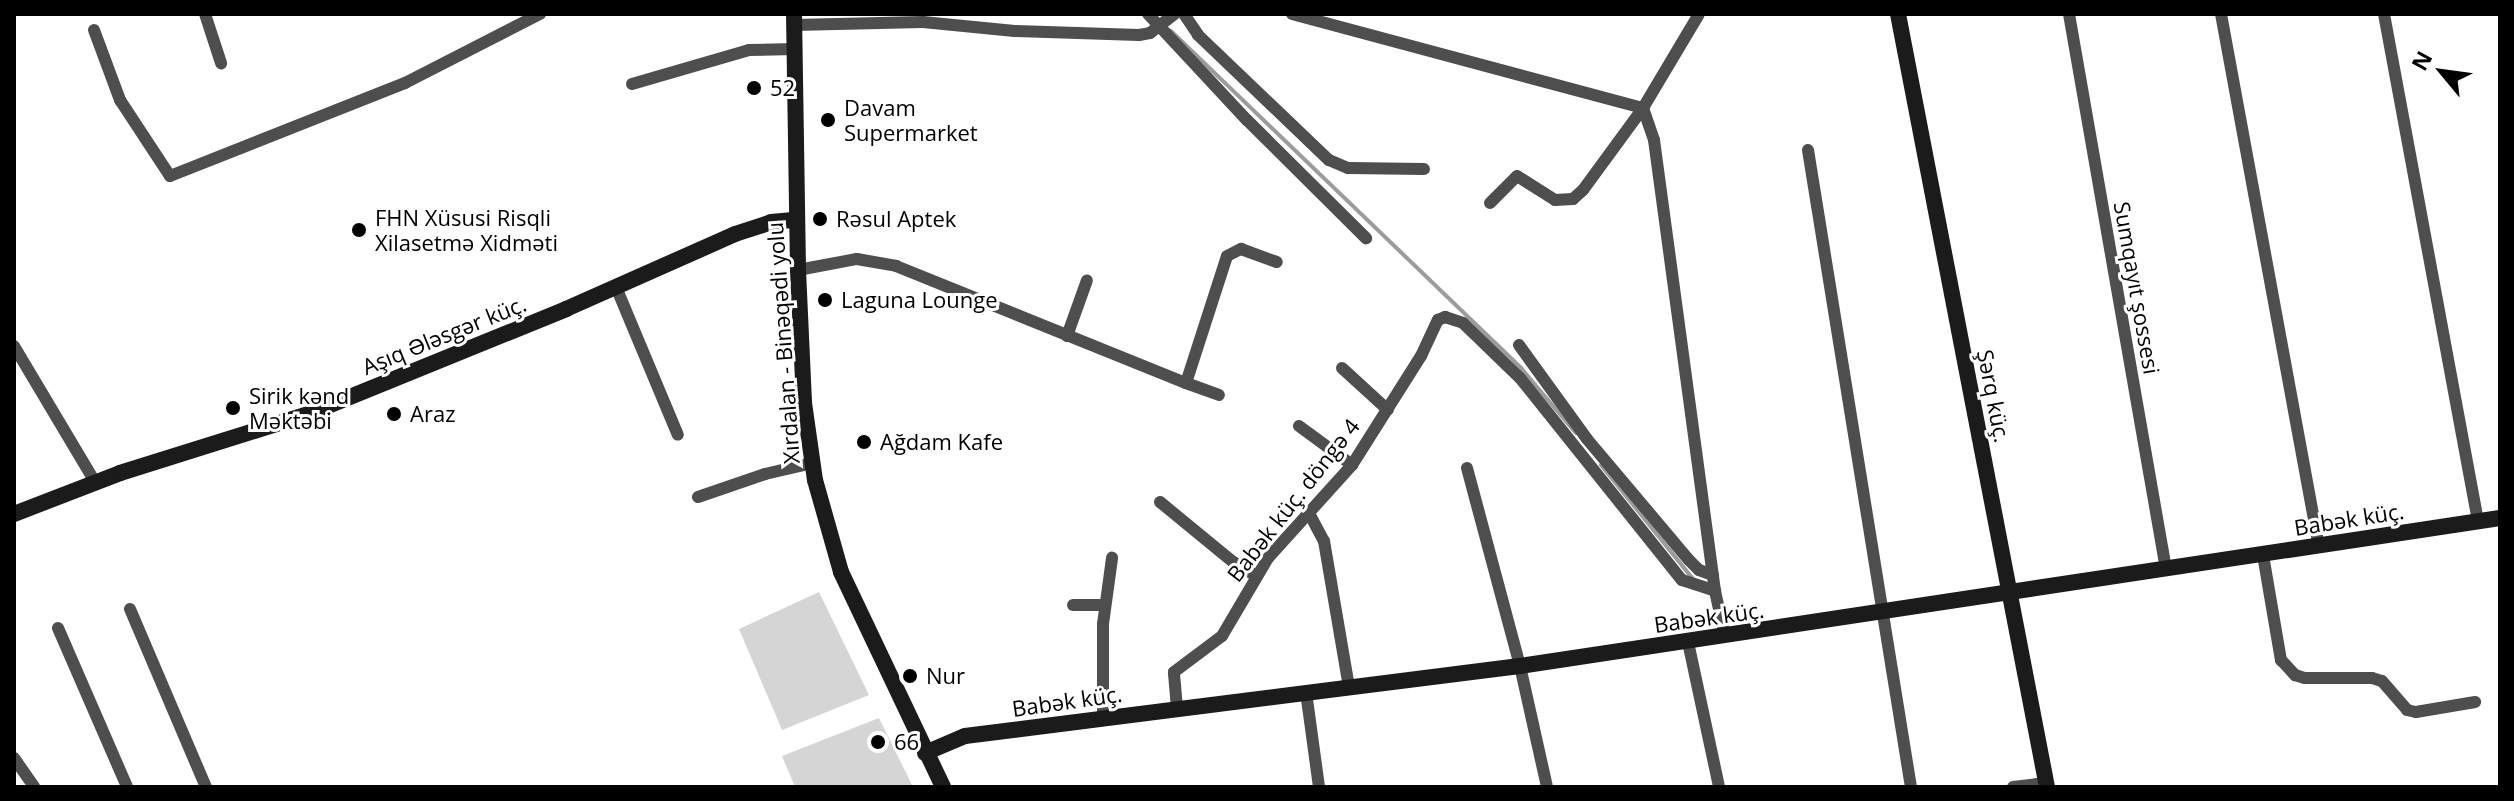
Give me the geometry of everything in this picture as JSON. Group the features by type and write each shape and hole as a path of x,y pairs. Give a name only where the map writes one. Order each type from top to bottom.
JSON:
{"main road":[{"name":"Şərq küç.","path":"1898,14 2047,785"},
{"name":"Xırdalan - Binəqədi yolu","path":"794,19 798,270 804,403 812,463 822,512 841,572 943,787"},
{"name":"Aşıq Ələsgər küç.","path":"14,514 95,482 308,414 616,287 735,234 771,222 796,220"},
{"name":"Babək küç.","path":"925,753 965,736 1520,666 1882,614 2500,518"}],"street":[{"path":"205,14 221,63"},
{"path":"94,30 120,100 161,168 170,176 405,83 540,14"},
{"path":"1148,14 1166,19 1247,120 1366,238"},
{"path":"1184,14 1198,35 1329,160 1348,168 1424,169"},
{"path":"1292,14 1643,108"},
{"path":"1490,203 1517,176 1555,200 1573,199 1583,190 1643,108 1699,14"},
{"name":"Sumqayıt şossesi","path":"2069,14 2166,569"},
{"path":"2221,14 2319,547"},
{"path":"2384,14 2478,521"},
{"path":"794,19 923,22 1015,31 1139,35 1166,19"},
{"path":"632,84 749,50 795,49"},
{"path":"1643,108 1654,140 1715,591 1725,636"},
{"path":"1808,150 1911,787"},
{"path":"1186,383 1227,256 1241,249 1277,262"},
{"path":"798,270 857,259 877,261 1219,395"},
{"path":"1067,336 1087,280"},
{"path":"616,287 678,435"},
{"name":"Babək küç. döngə 4","path":"1177,708 1174,672 1222,636 1255,575 1352,465 1388,410 1438,320 1454,318 1527,385 1682,580 1715,591"},
{"path":"1519,345 1587,439 1689,560 1699,570 1713,575"},
{"path":"14,346 95,482"},
{"path":"1342,368 1388,410"},
{"path":"1299,426 1352,465"},
{"path":"698,497 765,474 812,463"},
{"path":"1467,468 1520,666 1547,787"},
{"path":"1160,502 1233,562 1255,575"},
{"path":"1310,515 1324,541 1349,687"},
{"path":"2263,555 2281,660 2295,675 2382,681 2399,703 2416,712 2475,702"},
{"path":"1103,718 1105,605 1112,558"},
{"path":"1073,605 1105,605"},
{"path":"130,609 206,787"},
{"path":"58,628 127,787"},
{"path":"1688,642 1719,787"},
{"path":"1306,692 1319,787"},
{"path":"14,758 34,787"},
{"path":"2013,787 2047,785"}],"shaded area":[{"path":"819,592 869,695 782,730 739,629"},
{"path":"879,718 913,787 795,787 782,756"}],"waterway":[{"path":"1171,31 1521,368 1576,433"},
{"path":"1601,465 1693,579"}],"place":[{"name":"52","path":"754,88"},
{"name":"Davam Supermarket","path":"828,120"},
{"name":"Rəsul Aptek","path":"820,219"},
{"name":"FHN Xüsusi Risqli Xilasetmə Xidməti","path":"359,230"},
{"name":"Laguna Lounge","path":"825,300"},
{"name":"Sirik kənd Məktəbi","path":"233,408"},
{"name":"Araz","path":"394,414"},
{"name":"Ağdam Kafe","path":"864,442"},
{"name":"Nur","path":"910,676"},
{"name":"66","path":"878,742"}]}
